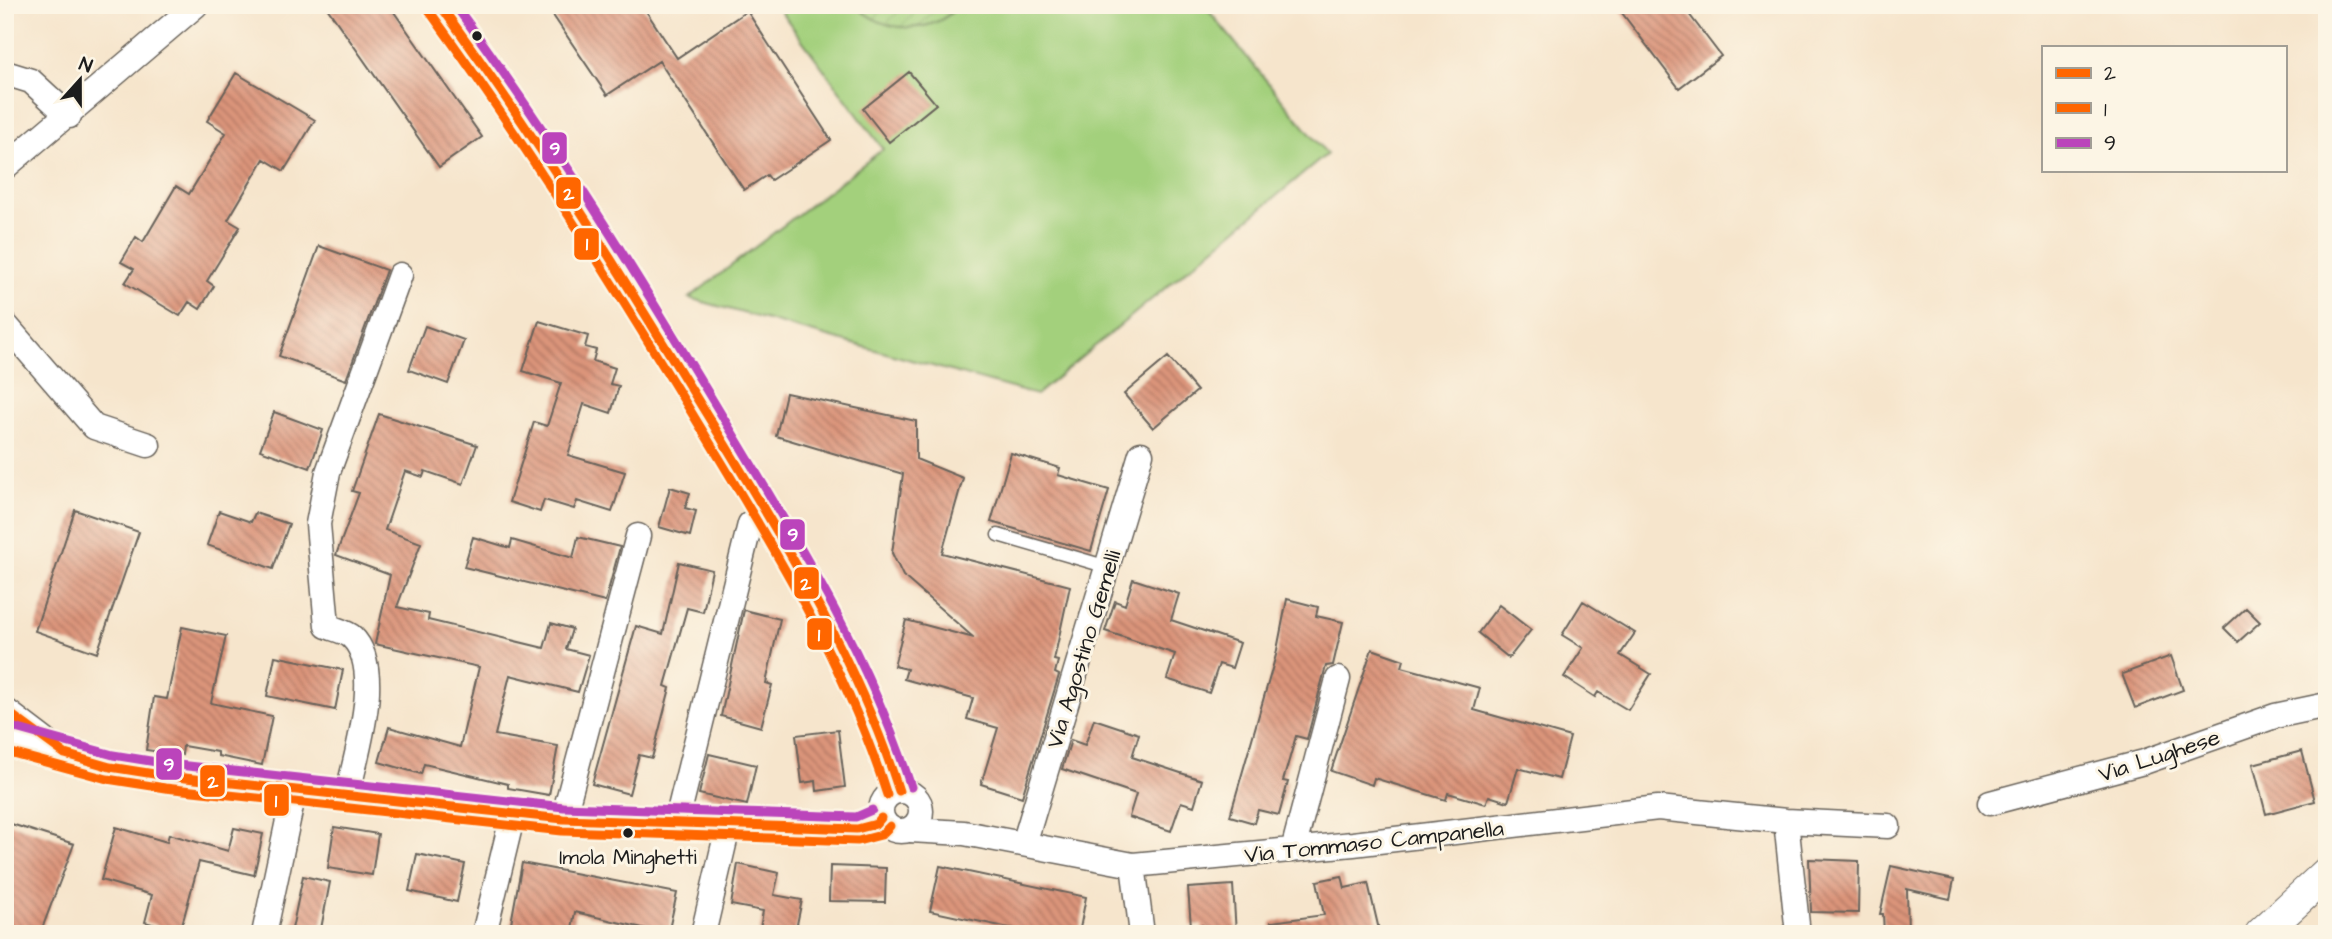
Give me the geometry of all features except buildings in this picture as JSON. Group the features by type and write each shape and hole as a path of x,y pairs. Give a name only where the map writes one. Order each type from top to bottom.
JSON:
{"street":[{"path":"5,167 69,116 196,5"},
{"path":"440,5 642,304 808,581 869,703 899,791"},
{"path":"5,74 31,81 69,116"},
{"path":"347,797 369,684 366,660 352,636 327,626 318,524 328,472 400,275"},
{"path":"5,324 94,427 148,444"},
{"name":"Via Agostino Gemelli","path":"1024,844 1142,454"},
{"path":"676,824 750,524"},
{"path":"563,818 638,536"},
{"path":"1293,850 1338,679"},
{"name":"Via Lughese","path":"1990,803 2144,762 2275,716 2327,705"},
{"path":"5,710 65,754"},
{"path":"5,738 110,767 294,792 513,814 728,827 857,829 876,824 881,818 884,800 899,791 912,794 916,820"},
{"path":"264,934 294,792"},
{"name":"Via Tommaso Campanella","path":"881,818 896,831 916,820 1132,865 1293,850 1658,808 1786,821 1888,826"},
{"path":"484,934 513,814"},
{"path":"1786,821 1798,934"},
{"path":"703,934 728,827"},
{"path":"1132,865 1142,934"},
{"path":"2262,934 2327,873"}],"lane":[{"path":"998,535 1108,567"}],"green space":[{"path":"776,5 1204,5 1327,154 1036,395 689,298 883,149"},
{"path":"855,5 959,5 935,22 907,28 879,21"}],"transit line":[{"name":"2","path":"440,5 513,108 582,214 768,516 818,604 863,695 899,791"},
{"name":"9","path":"455,5 594,209 778,508 828,598 874,690 911,787"},
{"name":"1","path":"430,12 572,220 757,520 806,608 851,699 887,795"},
{"name":"2","path":"5,710 65,754 110,767 167,776 563,819 857,829 876,824 881,818"},
{"name":"9","path":"8,726 113,755 169,764 564,807 856,817 872,810"},
{"name":"1","path":"5,751 107,779 165,788 562,831 858,841 881,835 890,826"}],"place":[{"name":"Imola Minghetti","path":"628,833"}]}
